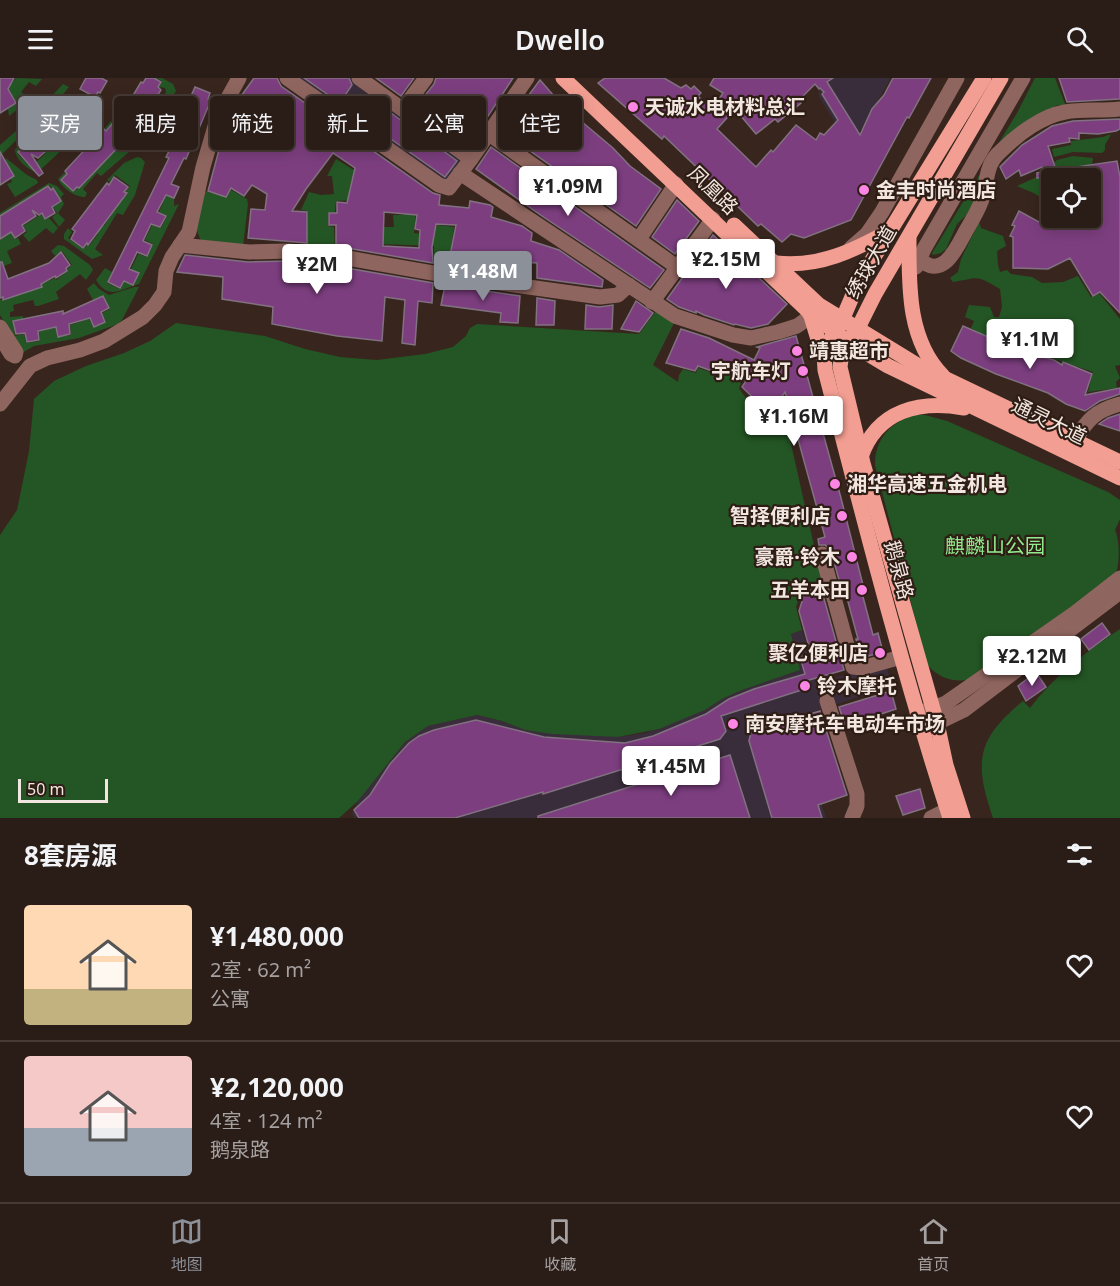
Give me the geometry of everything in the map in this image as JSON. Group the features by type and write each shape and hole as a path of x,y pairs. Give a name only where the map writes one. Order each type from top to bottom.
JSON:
{"main road":[{"name":"凤凰路","path":"563,78 676,183 808,312 834,332"},
{"name":"凤凰路","path":"575,78 819,305 843,318"},
{"name":"绣球大道","path":"834,332 858,284 894,229 984,78"},
{"name":"绣球大道","path":"848,342 1001,78"},
{"path":"776,263 808,264 824,261 866,244 894,229"},
{"path":"909,238 911,306 919,334 935,368 945,378"},
{"name":"鹅泉路","path":"808,312 824,363 901,657 949,814"},
{"name":"通灵大道","path":"843,318 916,365 1120,462"},
{"path":"824,363 824,352 834,332"},
{"name":"通灵大道","path":"834,332 888,366 1120,478"},
{"name":"鹅泉路","path":"848,342 842,352 840,367 861,457 946,765 963,818"},
{"path":"861,457 878,429 892,416 907,409 944,406 984,413"}],"street":[{"path":"0,404 30,366 47,358 104,341 143,317 155,305 164,292 166,271 172,257 189,232 203,167 218,116 239,78"},
{"path":"287,78 444,188 449,188 471,159 527,78"},
{"path":"359,78 402,108"},
{"path":"413,96 426,78"},
{"path":"847,251 867,234 882,212 957,78"},
{"path":"909,281 919,258 1023,78"},
{"path":"919,258 924,263 935,266 953,256 974,219 993,160 1025,132 1047,118 1065,111 1120,109"},
{"path":"489,134 677,267"},
{"path":"459,150 471,159"},
{"path":"460,173 675,316 733,335 751,338 797,326 808,312"},
{"path":"639,239 676,183"},
{"path":"652,302 713,219"},
{"path":"180,245 249,252 289,251 336,256 450,276 600,297 618,295 629,285"},
{"path":"0,327 16,352 15,356 11,354 0,336"},
{"path":"1075,440 1092,417 1102,410 1120,404"},
{"path":"822,554 853,667 862,668 901,657"},
{"path":"934,716 946,703 1120,578"},
{"path":"919,721 975,702 1120,592"},
{"path":"827,701 857,794 857,806 852,818"},
{"path":"931,818 949,814"}],"shaded area":[{"path":"291,78 351,78 377,96 318,96"},
{"path":"828,78 891,78 860,131 853,128 845,138 819,97 819,87"},
{"path":"390,106 402,114 402,150 453,150 463,157 447,183 390,145"},
{"name":"南安摩托车电动车市场","path":"802,630 819,683 850,673 887,668 892,686 794,718 826,818 355,818 352,814 358,801 405,742 428,726 476,715 502,721 525,730 618,737 646,733 705,710 742,690 800,670 791,634"}],"green space":[{"path":"16,78 42,79 36,86 29,82 21,92 26,96 18,96 18,109 9,116 8,109 17,103 9,90 4,93"},
{"path":"156,78 162,78 173,84 176,91 173,96 164,96 165,88 159,87 162,81"},
{"path":"1035,78 1055,78 1067,109 1059,105 1055,106 1015,134 973,209 957,224 946,249 933,255 932,253 1017,113"},
{"path":"63,84 69,87 62,96 52,96"},
{"path":"111,121 114,123 106,130 105,128"},
{"path":"18,129 18,139 0,156 0,145"},
{"path":"1111,134 1102,153 1073,152 1054,157 1052,149 1071,145 1071,141"},
{"path":"18,147 20,150 17,153 28,165 33,161 35,163 46,153 44,151 62,150 37,173 23,164 16,153 15,149"},
{"path":"116,150 131,150 101,176 97,173 83,189 87,193 85,197 73,194 58,179 64,173 66,174 60,180 73,192 89,179 88,176 94,169 96,171 111,151 113,153"},
{"path":"1073,156 1093,158 1092,165 1048,168 1057,160"},
{"path":"137,157 145,162 135,195 123,215 117,213 95,249 103,255 92,259 64,239 64,234 68,228 72,232 68,238 83,249 89,246 98,234 96,232 101,225 104,226 111,212 128,193 126,191 130,186 115,175 109,182 107,180 124,163"},
{"path":"7,159 38,183 15,197 7,184 12,182 11,179 15,176 6,161 0,165 0,162"},
{"path":"336,159 354,170 349,190 354,191 354,200 336,201 335,212 328,213 328,226 334,227 335,253 307,251 308,211 301,210 309,192 321,195 334,194 332,176 327,176"},
{"path":"1041,175 1041,198 1036,194 1017,186"},
{"path":"49,183 57,186 64,194 61,197 64,204 58,213 65,220 59,227 52,217 57,213 53,207 62,201 53,187 49,185 23,201 22,206 19,203 0,215 0,213"},
{"path":"231,190 247,199 243,247 201,241 196,228 204,191 226,197"},
{"path":"166,196 174,198 174,206 179,204 139,284 116,292 106,290 96,280 105,268 112,272 107,283 120,289 124,282 134,285 139,273 131,269 138,254 147,257 153,244 145,240 152,225 161,228 167,216 159,212"},
{"path":"405,206 416,209 414,233 434,235 437,225 454,227 449,262 501,256 498,279 434,271 434,246 381,244 384,227 394,227 393,215 404,215"},
{"path":"42,214 45,220 49,218 58,228 53,234 46,228 29,242 23,235 27,232 23,226"},
{"path":"979,222 981,228 1003,236 1006,246 997,251 1000,272 1007,270 1011,274 1032,277 1042,283 1063,282 1078,276 1091,297 1100,294 1120,319 1120,365 1115,366 1120,378 1116,382 1117,388 1088,392 1093,372 984,335 971,328 974,321 965,317 969,305 990,307 994,317 999,317 1002,307 1000,289 992,284 977,278 953,282 950,278 958,272 961,259"},
{"path":"11,233 15,239 18,238 21,244 7,251 12,263 0,267 0,240"},
{"path":"58,245 64,246 90,265 93,270 86,280 80,274 56,292 59,299 38,306 35,306 33,300 13,305 14,311 10,312 10,317 23,316 23,319 13,321 15,336 24,334 26,343 40,341 39,331 56,328 57,337 71,335 70,325 89,319 94,327 106,322 102,313 110,309 103,296 93,300 87,289 94,283 109,295 139,287 118,324 79,338 34,346 22,353 0,315 0,299 3,301 15,294 42,287 42,284 55,278 56,280 68,271 67,269 72,265 62,251 55,256 51,251"},
{"path":"656,311 675,321 653,365 678,382 683,369 696,373 698,368 713,373 716,366 727,370 741,383 739,388 742,393 769,426 784,413 822,581 803,586 796,607 802,630 791,634 800,670 742,690 705,710 659,729 618,737 552,734 525,730 477,715 428,726 405,742 358,801 339,818 0,818 0,535 17,510 29,451 34,399 54,381 150,341 176,323 265,336 340,357 377,360 425,354 453,347 466,336 470,328 477,324 639,334"},
{"name":"麒麟山公园","path":"925,415 947,421 1108,492 1120,500 1120,519 1115,530 1119,553 1115,576 967,680 945,678 927,664 875,465 878,447 886,433 905,418"},
{"path":"1120,629 1120,818 993,818 983,782 982,767 983,753 996,728 1023,701 1030,708 1039,696 1072,665"}],"building":[{"path":"0,78 14,78 8,89 16,103 0,113"},
{"path":"86,78 101,78 107,81 96,96 80,89"},
{"path":"146,78 154,78 161,82 158,87 161,90 157,96 133,96 141,82 143,83"},
{"path":"254,78 277,78 281,86 306,104 306,150 372,150 433,193 440,195 439,205 469,208 470,201 490,205 493,207 491,217 522,226 532,233 531,241 559,250 603,280 602,287 537,278 537,263 522,262 521,276 448,266 456,225 436,224 432,247 433,263 336,246 336,225 329,225 329,213 337,213 337,202 347,203 355,168 333,153 292,211 307,212 307,243 248,238 251,209 265,210 267,194 252,185 244,196 231,188 226,197 208,191 219,150 294,150 294,96 241,96","holes":["384,212 417,215 415,229 420,230 419,248 383,246"]},
{"path":"304,78 349,78 352,85 345,96 330,96"},
{"path":"376,78 414,78 401,96"},
{"path":"436,78 513,78 501,96 498,96 498,101 486,119 486,96 425,96"},
{"path":"605,78 664,78 681,88 686,85 691,89 694,86 701,93 698,96 712,110 723,93 710,85 714,78 833,78 827,82 860,135 872,109 884,95 893,78 931,78 851,220 804,238 791,234 782,242 761,224 758,226 664,136 662,139 598,83","holes":["815,84 824,92 822,94 838,120 824,135 820,133 816,140 796,125 773,152 771,150 756,167 717,129 735,109 756,134 775,119 778,122 801,103 799,100"]},
{"path":"1059,78 1120,78 1120,99 1067,102"},
{"path":"540,80 554,96 528,96"},
{"path":"195,87 210,93 208,99 210,102 198,131 198,96 191,96"},
{"path":"390,112 402,121 402,147 390,138"},
{"path":"1120,119 1120,129 1098,134 1079,133 1079,139 1069,138 1070,142 1048,146 1055,168 1042,167 1021,176 1019,170 1006,179 1000,167 1022,145 1052,126 1073,121"},
{"path":"582,122 630,166 661,189 636,226 529,150 582,150"},
{"path":"112,124 115,150 79,188 73,191 61,180 67,174 65,171 84,150 102,150 102,131 104,129 106,131"},
{"path":"491,147 664,270 650,288 476,169"},
{"path":"20,150 47,150 38,158 31,154 43,173 39,176 18,152"},
{"path":"170,150 190,150 171,184 179,187 174,198 166,195 157,212 166,216 160,227 151,224 143,241 152,245 147,256 137,252 129,269 139,273 133,285 124,281 120,288 108,282 169,158 166,157"},
{"path":"407,150 442,150 457,161 445,177"},
{"path":"0,152 14,176 0,185"},
{"path":"1117,161 1120,177 1120,313 1100,292 1093,296 1070,258 1048,269 1013,268 1013,237 1010,236 1015,226 1012,225 1019,211 1041,223 1041,228 1101,228 1101,168 1070,168"},
{"path":"114,177 128,187 124,192 127,193 88,245 87,243 83,248 71,239 75,231 72,229"},
{"path":"48,186 51,190 53,188 61,201 52,207 55,213 45,219 42,213 39,215 32,210 36,216 22,225 25,231 15,238 11,232 0,239 0,216"},
{"path":"677,200 699,221 675,254 652,237"},
{"path":"713,235 787,304 768,324 751,328 734,325 679,307 667,299"},
{"path":"61,252 70,265 66,268 67,271 41,284 42,287 3,300 3,297 0,298 0,262 2,262 8,279 49,263"},
{"path":"185,255 248,262 289,261 335,266 433,283 432,303 418,301 415,345 402,343 405,300 385,297 382,341 337,336 272,324 273,307 222,299 223,277 177,272"},
{"path":"445,285 520,296 518,323 500,322 501,313 441,305"},
{"path":"103,296 109,308 101,312 105,322 94,327 90,318 69,324 70,334 58,337 56,327 38,331 39,340 27,342 25,333 16,334 13,321 63,311 63,314"},
{"path":"537,298 555,301 554,325 536,325"},
{"path":"636,301 653,313 639,332 621,329"},
{"path":"586,305 599,307 613,305 612,329 585,329"},
{"path":"963,326 1016,349 1054,360 1062,365 1063,362 1092,374 1085,395 1120,388 1120,394 1100,401 1085,411 1066,404 1048,393 996,374 951,351"},
{"path":"681,329 709,338 754,360 760,348 757,347 796,336 841,498 873,635 878,633 883,652 861,658 847,598 844,598 831,551 825,545 819,545 818,539 825,537 785,392 770,414 742,387 746,381 727,367 715,362 712,371 698,366 695,371 666,363"},
{"path":"1120,414 1120,431 1099,424 1108,418"},
{"path":"821,588 844,670 809,680 811,687 721,716 726,731 720,739 543,794 543,792 455,818 359,818 354,810 370,795 390,764 409,743 434,730 476,720 544,737 625,743 653,736 706,714 729,699 754,689 805,674 800,657 811,654 799,611 805,592"},
{"path":"1102,623 1110,634 1089,650 1081,639"},
{"path":"1036,672 1046,687 1026,701 1018,686"},
{"path":"891,691 896,709 845,726 839,707"},
{"path":"820,711 847,795 818,805 822,818 772,818 749,741 751,732 789,717 790,720"},
{"path":"730,755 750,818 538,818 538,816"},
{"path":"920,789 925,808 903,815 896,796"}],"place":[{"name":"天诚水电材料总汇","path":"633,107"},
{"name":"金丰时尚酒店","path":"864,190"},
{"name":"靖惠超市","path":"797,351"},
{"name":"宇航车灯","path":"803,371"},
{"name":"湘华高速五金机电","path":"835,484"},
{"name":"智择便利店","path":"842,516"},
{"name":"豪爵·铃木","path":"852,557"},
{"name":"五羊本田","path":"862,590"},
{"name":"聚亿便利店","path":"880,653"},
{"name":"铃木摩托","path":"805,686"},
{"name":"南安摩托车电动车市场","path":"733,724"}]}
